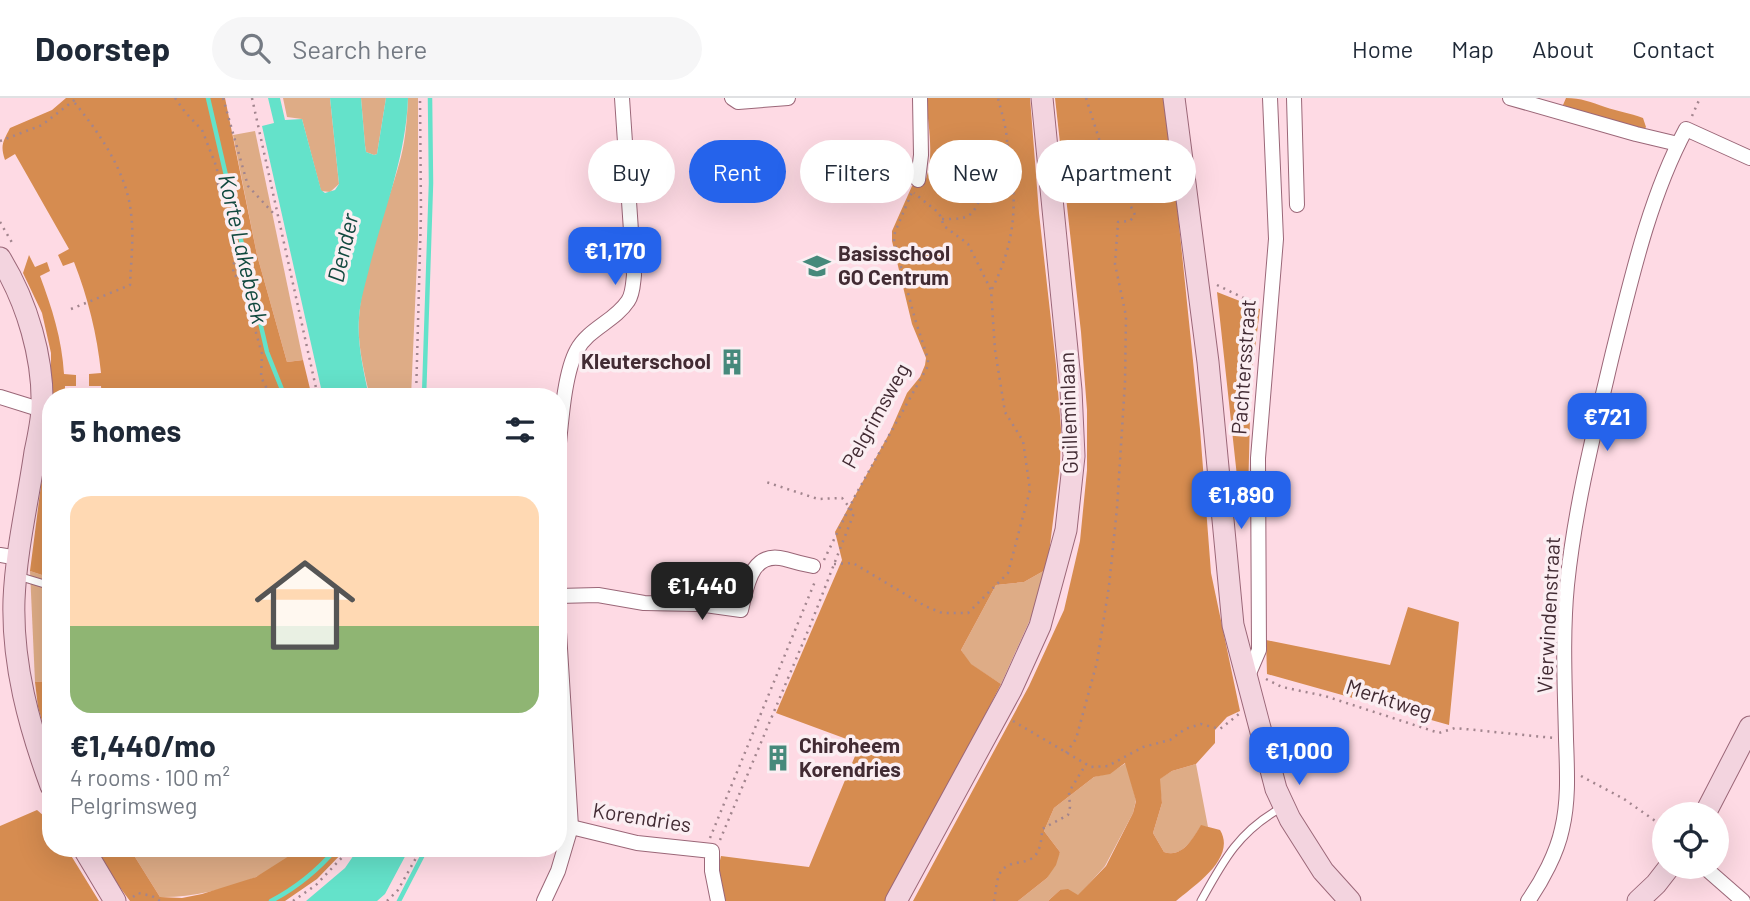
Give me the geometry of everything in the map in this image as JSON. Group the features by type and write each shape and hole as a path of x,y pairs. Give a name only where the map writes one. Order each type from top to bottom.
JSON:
{"main road":[{"name":"Guilleminlaan","path":"896,901 999,710 1040,626 1066,530 1074,456 1071,390 1042,98"},
{"path":"1174,98 1198,276 1233,625 1276,789 1290,819 1322,871 1350,901"},
{"path":"0,258 12,278 33,334 42,410 11,563 7,597 30,729 42,762"},
{"path":"1712,802 1750,727"},
{"path":"89,857 116,901"},
{"path":"1638,901 1660,879"}],"street":[{"path":"567,388 569,369 585,337 628,301 633,289 622,98"},
{"path":"732,98 738,102 748,102 788,98"},
{"path":"916,186 922,127 920,98"},
{"name":"Pachtersstraat","path":"1247,680 1259,650 1258,458 1276,239 1270,98"},
{"path":"1294,98 1297,205"},
{"path":"1510,98 1678,144"},
{"path":"1686,129 1750,158"},
{"name":"Vierwindenstraat","path":"1528,901 1562,831 1567,801 1567,588 1575,514 1628,295 1653,208 1686,129"},
{"path":"0,397 42,410"},
{"path":"567,596 598,596 644,603 698,604 748,611 750,575 758,563 775,558 798,570 817,569"},
{"path":"567,762 571,827 567,841"},
{"name":"Korendries","path":"571,827 637,843 709,850 718,901"},
{"path":"544,901 562,857"},
{"path":"1718,879 1743,901"}],"lane":[{"path":"11,563 42,581"},
{"path":"1200,901 1238,840 1263,818 1284,807"}],"path":[{"path":"0,141 42,125 77,98"},
{"path":"176,98 202,130 217,169 218,188 228,208 239,250 233,274 244,282 252,302 253,322 262,354 261,377 266,388"},
{"path":"223,98 248,186 277,218"},
{"path":"252,98 316,388"},
{"path":"416,388 421,213 420,98"},
{"path":"991,290 1005,263 1013,226 1014,175 998,98"},
{"path":"1086,98 1099,140"},
{"path":"1686,129 1700,98"},
{"path":"71,309 130,285 132,248 131,211 120,173 98,131 74,102"},
{"path":"942,219 970,215 977,209 985,187 1005,159 1007,139"},
{"path":"834,564 853,563 925,606 942,613 968,613 1008,573 1030,490 1023,441 1005,412 995,350 991,290 968,244 944,226 939,213 916,186"},
{"name":"Pelgrimsweg","path":"709,850 724,799 817,569 928,366 894,241 895,232 916,186"},
{"path":"1066,753 1076,739 1097,662 1109,586 1125,382 1126,316 1115,264 1116,233 1118,222 1130,221 1135,215 1129,203"},
{"path":"1181,203 1189,208"},
{"path":"1198,276 1254,303"},
{"path":"709,850 717,847 741,795 854,513 842,498 818,499 766,482"},
{"name":"Merktweg","path":"1247,680 1260,676 1282,687 1325,696 1439,733 1455,728 1566,739"},
{"path":"999,710 1091,767 1108,766 1143,747 1170,740 1185,729 1201,724 1220,729 1232,718 1255,709"},
{"path":"994,901 999,875 1003,869 1031,859 1041,845 1042,830 1068,815 1069,792 1086,764"},
{"path":"1567,768 1624,799 1652,819"},
{"path":"293,901 316,885 342,857"},
{"path":"387,901 398,891 417,857"},
{"path":"138,893 160,901"}],"shaded area":[{"path":"66,98 225,98 257,255 287,362 303,360 310,388 89,386 89,374 101,373 88,303 74,262 63,266 58,255 69,249 15,154 5,160 3,151 4,140 10,128 52,110"},
{"path":"283,98 330,98 339,184 330,192 321,191 302,119 287,117"},
{"path":"361,98 386,98 377,154 374,155 366,152"},
{"path":"408,98 418,98 418,238 411,388 368,388 359,338 361,298 405,135"},
{"path":"926,98 1030,98 1036,203 1038,203 1061,429 1060,465 1047,569 1024,582 996,585 961,650 971,664 1001,684 885,901 725,901 718,869 721,856 809,867 860,744 776,713 842,560 835,532 890,432 907,393 920,377 925,365 926,358 912,324 892,241 892,231 904,203 914,203 914,186 923,186 928,170 928,203 1022,203 1022,140 930,140"},
{"path":"1055,98 1166,98 1170,140 1060,140"},
{"path":"1566,98 1586,101 1643,118 1646,127 1644,130 1620,126 1563,105"},
{"path":"255,131 303,360 287,362 257,255 233,135"},
{"path":"1067,203 1177,203 1200,429 1211,573 1240,711 1227,717 1215,730 1215,743 1196,764 1172,771 1160,779 1162,803 1153,833 1164,852 1176,852 1186,846 1201,825 1220,830 1224,840 1223,851 1211,870 1176,901 1048,901 1060,890 1068,889 1078,895 1106,866 1133,813 1136,801 1125,763 1110,774 1094,777 1054,808 1044,831 1060,852 1056,865 1047,878 1018,901 913,901 1029,686 1064,610 1080,541 1087,470 1087,410"},
{"path":"29,255 35,267 47,262 50,271 40,276 56,324 64,374 76,375 76,386 51,388 51,353 42,313 23,273"},
{"path":"1217,292 1260,309 1251,380 1248,495 1239,495"},
{"path":"42,477 42,575 30,571"},
{"path":"1047,569 1033,613 1001,684 970,664 961,650 996,585 1024,582"},
{"path":"30,571 42,575 42,682 35,682"},
{"path":"1408,607 1459,622 1449,725 1267,674 1266,640 1390,665"},
{"path":"35,682 42,682 42,721 38,707"},
{"path":"1126,763 1136,800 1133,813 1105,866 1078,896 1060,890 1048,901 1018,901 1047,878 1060,852 1044,831 1054,808 1094,777 1110,773"},
{"path":"1196,764 1208,827 1201,826 1181,850 1164,852 1153,833 1162,803 1159,779 1172,771"},
{"path":"37,810 42,814 42,857 72,857 99,901 0,901 0,826"},
{"path":"100,857 135,857 160,897 182,898 256,877 287,857 338,857 317,879 285,901 130,901"},
{"path":"135,857 291,857 271,870 235,885 196,894 160,897"}],"water":[{"name":"Dender","path":"268,98 280,98 285,120 302,119 321,190 325,193 335,190 339,184 330,98 361,98 366,152 374,155 377,154 386,98 408,98 399,162 360,311 360,348 367,388 321,388 262,126 274,123"},
{"path":"353,857 405,857 385,894 377,901 306,901 345,868"}],"waterway":[{"name":"Korte Lakebeek","path":"208,98 267,352 281,388"},
{"path":"424,388 431,183 430,98"},
{"name":"Korte Lakebeek","path":"271,901 306,878 328,857"},
{"path":"399,901 422,857"}],"place":[{"name":"Basisschool GO Centrum","path":"817,266"},
{"name":"Kleuterschool","path":"732,362"},
{"name":"Chiroheem Korendries","path":"778,758"}]}
